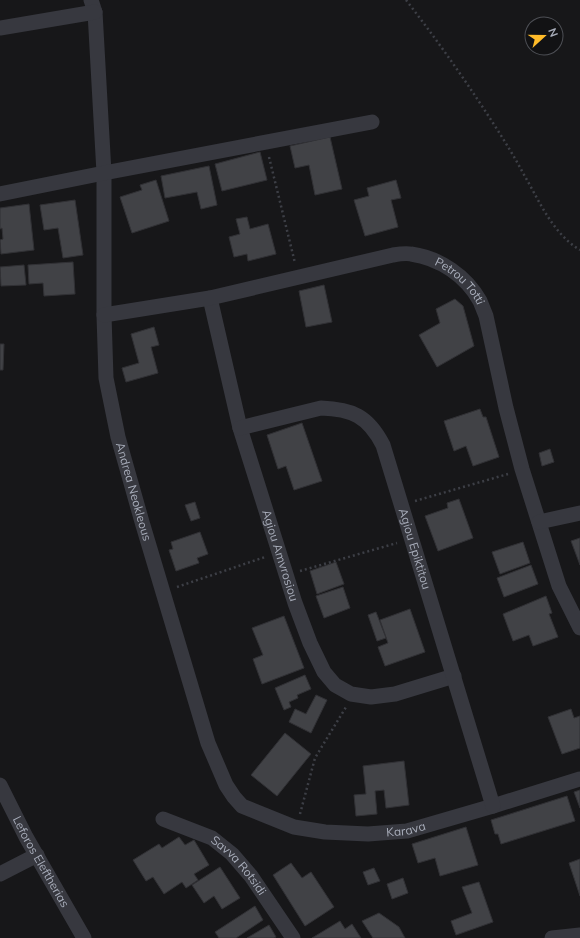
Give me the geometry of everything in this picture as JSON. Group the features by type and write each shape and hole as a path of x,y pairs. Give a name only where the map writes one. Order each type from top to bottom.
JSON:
{"street":[{"path":"0,28 93,6"},
{"name":"Andrea Neokleous","path":"93,6 104,173 104,315 106,378 118,437 208,743 226,785 234,797"},
{"path":"0,194 372,122"},
{"name":"Petrou Totti","path":"104,315 210,298 393,255 411,254 425,257 450,268 471,288 480,302 486,316 506,408 522,469 559,586 580,628"},
{"name":"Agiou Amvrosiou","path":"210,298 240,428 295,603 324,672 335,685 353,695 371,697 395,694 454,676"},
{"name":"Agiou Epiktitou","path":"240,428 321,408 347,411 358,416 376,433 382,445 401,505 493,806"},
{"path":"539,522 580,512"},
{"name":"Karava","path":"234,797 242,806 296,828 325,832 360,834 407,831 580,779"},
{"name":"Leforos Eleftherias","path":"0,785 36,855 84,938"},
{"name":"Savva Rotsidi","path":"163,819 212,838 232,854 251,876 293,938"},
{"path":"0,874 36,855"},
{"path":"552,938 580,935"}],"path":[{"path":"406,0 457,69 494,124 523,172 543,210 560,234 580,250"},
{"path":"266,142 298,277"},
{"path":"401,505 522,469"},
{"path":"286,575 411,539"},
{"path":"163,592 279,552"},
{"path":"296,828 315,758 353,695"}],"building":[{"path":"330,137 342,189 315,195 309,165 295,168 290,146"},
{"path":"260,152 267,180 222,191 215,164"},
{"path":"209,166 217,205 201,209 197,192 165,198 161,176"},
{"path":"156,180 169,221 132,233 120,197 142,190 140,185"},
{"path":"396,180 401,198 391,200 398,227 365,236 354,200 369,196 367,188"},
{"path":"75,200 83,255 63,258 58,228 44,230 40,205"},
{"path":"29,204 34,250 1,254 0,240 3,239 2,228 0,229 0,208"},
{"path":"247,217 250,229 268,224 276,254 248,261 247,254 234,257 229,237 240,234 236,219"},
{"path":"73,262 75,294 44,296 43,283 29,284 28,265"},
{"path":"24,265 26,285 1,286 0,267"},
{"path":"324,285 332,322 306,327 299,291"},
{"path":"455,299 463,306 474,346 437,367 419,335 440,323 436,309"},
{"path":"154,327 159,345 151,347 158,373 126,382 122,368 139,363 131,334"},
{"path":"0,344 4,344 3,370 0,370"},
{"path":"480,409 483,417 486,417 499,457 473,466 466,446 454,451 444,421"},
{"path":"302,423 322,481 294,490 286,466 278,469 267,435"},
{"path":"550,449 554,462 542,466 539,453"},
{"path":"459,499 473,538 438,551 425,516 448,508 447,503"},
{"path":"195,502 200,518 191,521 185,505"},
{"path":"200,532 208,554 197,558 199,563 176,571 169,550 173,549 171,542"},
{"path":"580,538 580,565 571,541"},
{"path":"523,542 530,563 500,574 492,552"},
{"path":"336,562 344,584 317,594 310,571"},
{"path":"531,565 538,584 504,597 497,578"},
{"path":"343,587 350,608 324,618 316,596"},
{"path":"546,596 552,613 549,614 558,637 533,646 529,635 513,641 503,614"},
{"path":"410,609 425,652 385,666 378,647 388,643 380,620"},
{"path":"376,612 386,638 377,641 368,615"},
{"path":"284,616 304,668 262,684 253,659 263,655 252,628"},
{"path":"305,675 311,689 297,695 298,698 289,702 291,707 284,710 275,688"},
{"path":"316,695 327,700 311,733 289,722 295,709 306,714"},
{"path":"571,709 574,718 580,716 580,748 562,754 548,717"},
{"path":"285,733 311,754 277,796 251,775"},
{"path":"404,761 409,805 386,808 384,790 375,791 377,814 356,816 354,795 366,794 363,766"},
{"path":"580,790 580,808 574,792"},
{"path":"567,796 575,821 501,844 498,834 495,834 491,820"},
{"path":"466,827 478,865 440,876 435,858 418,863 412,844"},
{"path":"179,837 185,845 194,840 209,865 194,874 198,880 186,888 182,882 164,894 153,877 146,881 133,860 159,844 162,848"},
{"path":"580,859 580,896 569,863"},
{"path":"291,863 302,878 311,872 334,907 305,926 273,875"},
{"path":"220,867 240,898 222,909 214,896 204,903 192,885"},
{"path":"374,868 380,881 368,885 363,872"},
{"path":"403,878 408,893 392,899 387,884"},
{"path":"479,882 493,922 456,935 451,921 472,913 462,887"},
{"path":"255,906 263,920 236,938 219,938 215,932"},
{"path":"379,913 399,927 405,938 373,938 362,921"},
{"path":"340,921 345,929 352,924 361,938 312,938"},
{"path":"269,925 276,937 247,938"}]}
